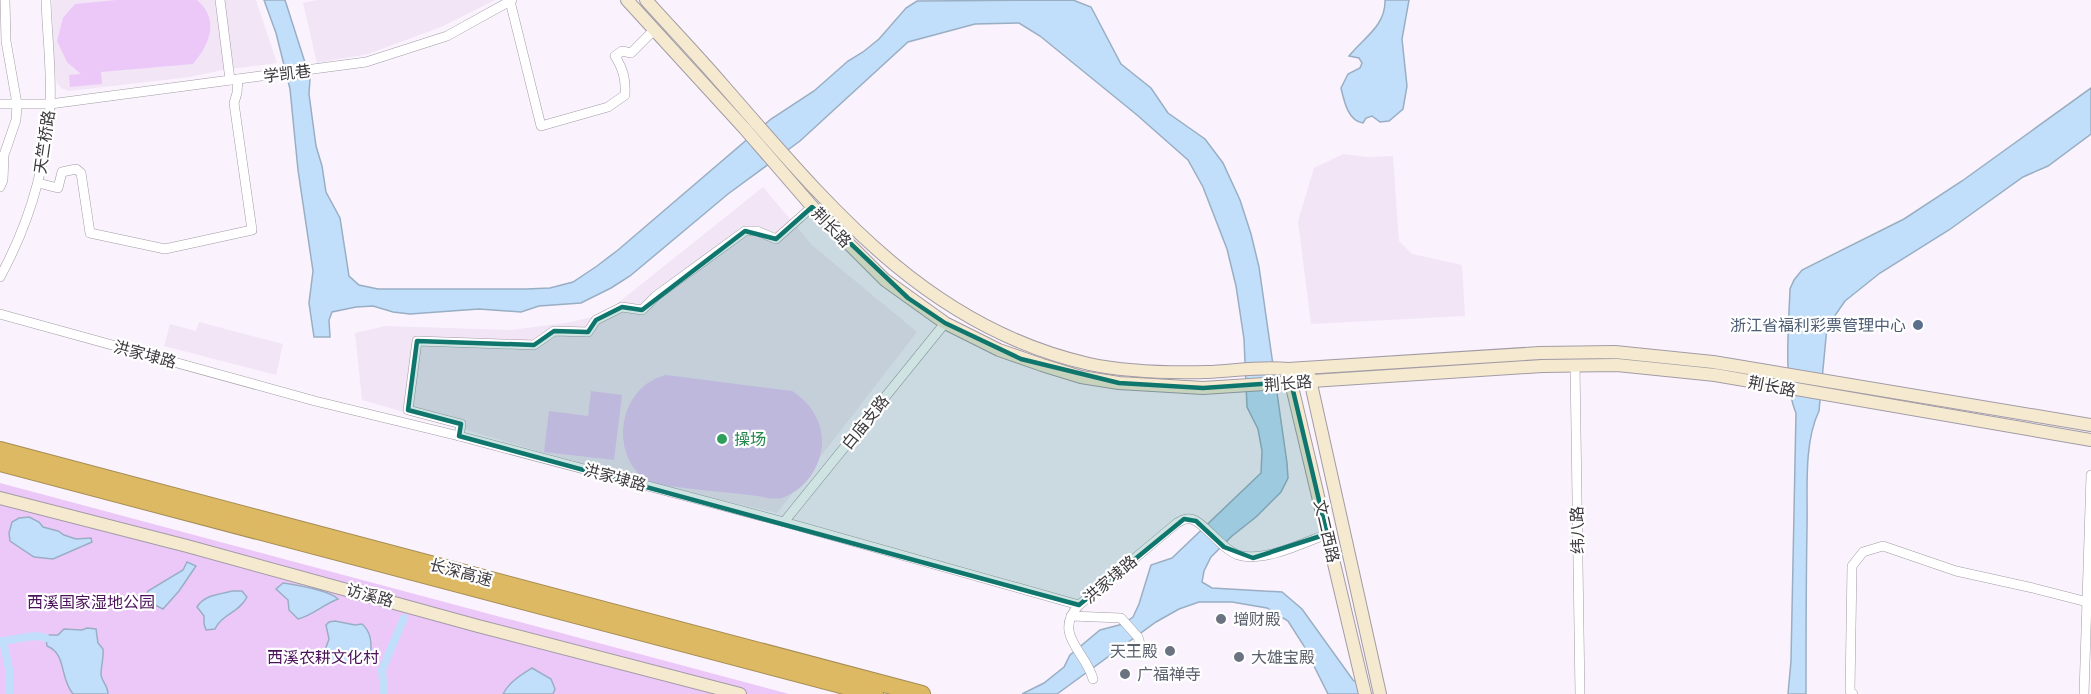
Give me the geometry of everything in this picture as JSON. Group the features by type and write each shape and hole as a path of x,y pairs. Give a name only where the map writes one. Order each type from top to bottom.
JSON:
{"highway":[{"name":"长深高速","path":"0,450 922,694"},
{"name":"长深高速","path":"0,463 875,694"}],"main road":[{"name":"荆长路","path":"627,0 654,30 791,164 863,239 919,286 954,309 1007,337 1051,353 1090,364 1167,372 1274,367 1288,369 1540,353 1615,352 1713,362 2091,425"},
{"name":"荆长路","path":"646,0 750,125 780,172 885,280 945,323 1010,354 1081,377 1119,383 1203,388 1575,365 1617,365 1715,375 2091,441"},
{"name":"文二西路","path":"1307,368 1380,694"},
{"name":"文二西路","path":"1288,369 1365,694"},
{"name":"访溪路","path":"0,498 740,694"}],"street":[{"path":"0,187 3,180 4,156 16,120 17,104 6,41 5,0"},
{"name":"天竺桥路","path":"0,277 12,255 29,211 38,183 47,136 50,104 46,0"},
{"path":"38,183 58,188 62,172 76,169 81,173 90,233 165,249 252,230 234,103 237,93 220,0"},
{"path":"511,0 541,126 608,107 625,94 626,82 615,56 622,51 631,52 654,30"},
{"name":"学凯巷","path":"0,104 50,104 366,62 447,36 511,0"},
{"path":"459,436 461,424 408,410 417,341 534,345 554,331 588,332 596,320 622,307 642,310 656,296 745,231 758,231 776,239 812,207"},
{"name":"洪家埭路","path":"0,314 303,398 459,436 784,522 1079,605 1177,523 1191,519 1201,525 1224,547 1238,555 1253,558 1327,534"},
{"name":"白庙支路","path":"784,522 945,323"},
{"name":"纬八路","path":"1575,365 1580,694"},
{"path":"2084,694 2091,475"},
{"path":"1853,694 1850,691 1852,566 1863,552 1883,546 1956,571 2088,603"},
{"path":"1079,605 1068,624 1073,644 1092,675"},
{"path":"1071,616 1121,618 1125,620 1139,641"}],"highlighted area":[{"path":"812,207 908,298 945,323 1021,359 1119,383 1203,388 1291,382 1327,534 1253,558 1224,547 1196,521 1184,519 1079,605 459,436 461,424 408,410 417,341 534,345 554,331 588,332 596,320 622,307 642,310 745,231 776,239"}],"shaded area":[{"path":"52,0 256,0 277,63 222,70 190,77 69,91 61,88 57,83 54,71"},
{"path":"317,0 495,0 441,27 368,54 317,63 303,3"},
{"path":"1343,154 1368,157 1393,156 1399,241 1412,254 1462,265 1465,316 1311,324 1298,221 1314,168"},
{"path":"763,187 812,245 917,332 777,513 653,484 362,400 355,333 385,326 510,330 566,323 604,314"},
{"path":"199,322 283,344 276,375 164,346 170,324 196,331"}],"green space":[{"path":"116,0 197,0 208,16 210,32 208,40 193,64 101,72 102,84 70,87 69,75 81,74 67,62 57,41 63,18 75,4"},
{"name":"操场","path":"666,375 792,391 805,401 818,421 822,445 815,470 798,490 782,498 653,484 638,473 629,459 624,443 624,425 628,409 636,394 649,382"},
{"path":"591,391 622,395 614,460 544,452 549,411 588,416"},
{"name":"西溪国家湿地公园","path":"0,483 789,694 0,694"}],"water":[{"path":"264,0 285,0 310,78 309,94 316,146 326,192 340,218 349,276 359,285 378,289 526,289 550,288 573,282 618,250 771,119 814,91 848,61 879,39 906,8 917,1 1073,0 1091,7 1121,64 1151,88 1168,113 1205,139 1223,163 1240,200 1259,267 1288,478 1281,492 1211,557 1204,571 1202,582 1212,588 1282,592 1302,609 1353,680 1372,694 1328,694 1304,646 1288,621 1267,608 1232,602 1199,602 1179,609 1156,622 1057,694 1022,694 1044,683 1064,667 1070,655 1100,630 1123,624 1133,617 1151,565 1172,558 1261,473 1262,451 1258,429 1247,407 1244,339 1236,286 1227,249 1203,187 1188,160 1040,36 1019,23 975,24 908,42 800,141 728,194 630,276 581,303 539,306 521,312 479,309 410,314 373,306 356,307 332,312 329,320 330,337 314,337 309,303 313,271 298,170 290,89 276,33"},
{"path":"1385,0 1409,0 1402,39 1407,86 1403,109 1389,121 1380,122 1372,116 1366,118 1363,123 1354,119 1350,114 1341,88 1348,74 1360,68 1362,63 1359,58 1349,56 1378,24 1382,17"},
{"path":"2091,88 2091,134 2048,166 2023,177 1949,230 1880,273 1845,301 1827,327 1819,411 1811,438 1807,469 1806,694 1788,694 1791,661 1796,413 1789,386 1788,352 1790,289 1794,280 1802,270 1904,219 1962,181"},
{"path":"29,517 43,527 76,539 91,538 92,542 53,559 34,557 10,541 9,533 12,522 19,518"},
{"path":"187,562 196,566 179,591 163,609 155,605 149,606 145,596 148,591 183,570"},
{"path":"283,583 320,591 338,599 298,619 289,610 288,600 276,589"},
{"path":"242,591 247,597 244,602 222,620 215,629 206,630 204,616 197,607 208,597"},
{"path":"335,621 362,624 365,627 371,640 370,659 343,663 326,659 325,650 329,639 326,625"},
{"path":"64,629 96,629 98,643 103,649 101,675 108,694 73,694 58,654 47,646 46,638 49,635 58,635"},
{"path":"532,668 551,679 555,689 553,694 503,694 512,682"}],"waterway":[{"path":"384,694 382,670 404,618"},
{"path":"0,641 34,636 46,638"},
{"path":"3,641 9,669 10,694"}],"place":[{"name":"浙江省福利彩票管理中心","path":"1918,325"},
{"name":"操场","path":"722,439"},
{"name":"增财殿","path":"1221,619"},
{"name":"天王殿","path":"1170,651"},
{"name":"大雄宝殿","path":"1239,657"},
{"name":"广福禅寺","path":"1125,674"}],"park label":[{"name":"西溪农耕文化村","path":"323,657"}]}
